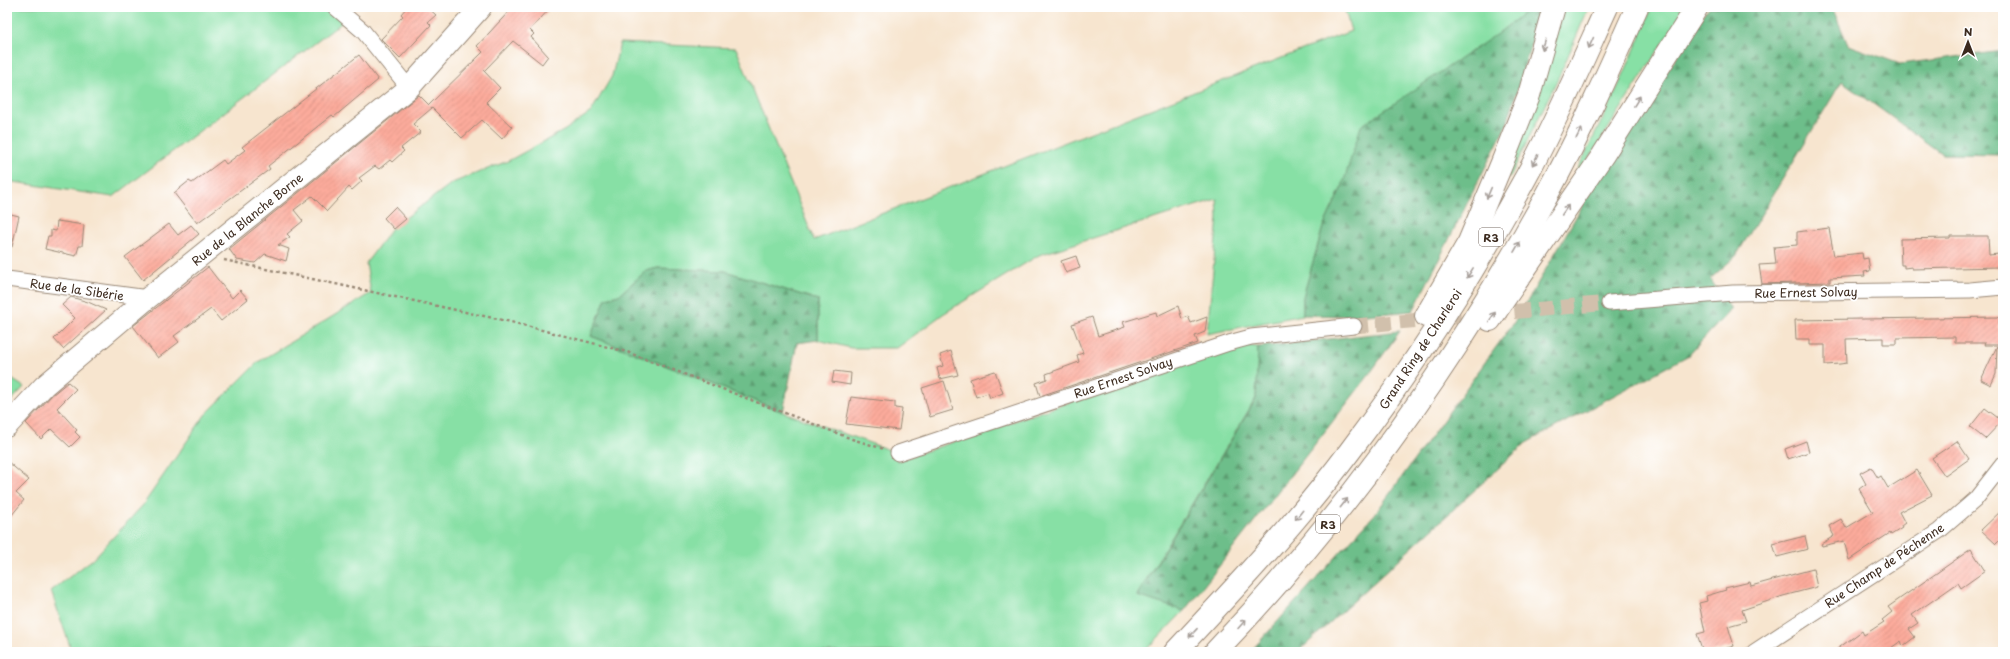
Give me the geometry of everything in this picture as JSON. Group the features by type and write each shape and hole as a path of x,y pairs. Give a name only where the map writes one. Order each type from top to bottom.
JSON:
{"highway":[{"path":"1350,452 1369,403 1416,333 1469,242 1529,94 1554,7"},
{"name":"Grand Ring de Charleroi","path":"1175,652 1290,526 1350,452 1401,380 1472,270 1526,176 1564,101 1607,7"},
{"name":"R3","path":"1215,652 1312,544 1371,469 1430,387 1496,285 1549,192 1597,98 1638,7"},
{"path":"1430,387 1457,369 1603,155 1697,7"}],"street":[{"path":"335,7 363,31 410,88"},
{"name":"Rue de la Blanche Borne","path":"7,426 44,386 148,298 410,88 481,7"},
{"name":"Rue de la Sibérie","path":"7,279 148,298"},
{"name":"Rue Ernest Solvay","path":"1609,303 1733,293 1970,290 2003,287"},
{"name":"Rue Ernest Solvay","path":"898,454 1165,363 1229,343 1251,337 1354,326"},
{"name":"Rue Champ de Péchenne","path":"1754,652 1939,531 1975,500 2003,464"}],"path":[{"path":"202,255 507,321 627,352 852,439 898,454"}],"green space":[{"path":"7,7 335,7 348,18 113,197 7,181"},
{"path":"1344,7 1532,7 1497,34 1342,187 1323,227 1303,297 1303,315 1207,334 1218,217 1217,199 1039,255 943,314 897,348 851,348 818,340 818,300 725,271 658,268 646,271 619,295 606,298 591,336 783,412 898,453 897,461 1070,402 1229,343 1258,347 1256,398 1137,595 1184,611 1144,652 72,652 51,591 93,559 143,505 205,415 258,362 371,293 366,263 392,228 452,183 508,161 565,130 591,112 612,76 620,43 736,48 814,240 1351,31"},
{"path":"1532,7 1542,7 1507,124 1413,311 1354,316 1303,315 1303,297 1323,227 1342,187 1361,126 1497,34"},
{"path":"1564,7 1589,7 1561,72 1510,177 1507,176"},
{"path":"1652,7 1686,7 1567,193 1565,193 1611,101"},
{"path":"1709,7 1832,7 1848,45 1900,64 2003,51 2003,155 1942,154 1842,81 1736,256 1710,279 1731,309 1689,355 1526,443 1298,652 1250,652 1375,514 1520,314 1603,170"},
{"path":"658,268 725,271 818,300 818,340 797,343 783,412 591,336 606,298 619,295 646,271"},
{"path":"1400,331 1366,379 1184,611 1137,596 1256,399 1258,347"},
{"path":"7,376 24,387 7,405"}],"building":[{"path":"407,7 427,7 436,15 428,22 431,25 400,58 381,39 403,16 401,14"},
{"path":"513,7 551,7 530,30 534,34 531,37 548,56 542,64 513,41 484,71 500,88 486,102 512,127 502,139 482,120 462,138 432,108 413,124 421,132 401,148 404,151 392,162 390,160 379,169 375,166 359,178 362,181 352,190 349,187 327,211 312,196 294,210 303,221 287,234 290,237 278,245 289,249 286,261 265,254 255,263 237,260 229,249 419,95 429,105 483,52 477,46"},
{"path":"359,55 378,80 334,117 332,115 268,166 270,169 197,223 174,193 189,181 192,183 223,160 226,164 245,150 242,147"},
{"path":"395,207 406,219 394,229 384,218"},
{"path":"7,213 19,216 12,247 7,246"},
{"path":"57,221 84,225 82,246 79,246 76,256 45,249 48,236 51,236 51,230 56,231"},
{"path":"169,224 178,235 191,225 199,234 143,280 125,257"},
{"path":"1829,228 1834,256 1862,253 1863,259 1868,258 1870,271 1864,272 1865,276 1830,278 1830,282 1762,284 1759,265 1776,264 1774,247 1797,245 1797,232"},
{"path":"1950,236 1988,236 1989,255 1999,254 2000,267 1912,269 1912,267 1904,268 1904,265 1901,265 1900,239 1950,238"},
{"path":"1076,256 1080,268 1066,273 1061,261"},
{"path":"208,267 232,298 240,290 248,299 221,321 211,309 174,336 179,342 158,358 133,326"},
{"path":"71,297 88,302 106,310 63,349 54,339 75,318 62,305"},
{"path":"1178,306 1182,319 1188,316 1191,323 1207,317 1205,332 1195,336 1198,343 1040,396 1036,383 1047,379 1046,374 1079,362 1077,355 1083,353 1072,324 1092,317 1098,336 1125,327 1123,322 1156,312 1157,316"},
{"path":"1999,317 2000,345 1984,345 1985,343 1955,343 1955,337 1897,338 1897,344 1883,344 1883,338 1846,339 1847,363 1840,364 1825,365 1825,345 1810,345 1810,339 1796,339 1795,320"},
{"path":"1997,346 1996,374 1991,385 1981,380"},
{"path":"951,351 958,375 940,379 937,368 943,366 940,355"},
{"path":"834,371 851,373 850,385 832,382"},
{"path":"995,371 1003,393 990,398 988,393 976,397 970,379"},
{"path":"944,381 953,410 930,417 922,388"},
{"path":"68,382 76,389 57,408 77,430 75,432 80,437 70,447 51,429 41,439 26,423 52,395"},
{"path":"851,397 895,402 895,408 902,409 899,430 846,424"},
{"path":"1985,408 2002,421 1985,439 1970,427"},
{"path":"1806,441 1809,452 1788,459 1785,449"},
{"path":"1957,441 1969,459 1945,476 1932,458"},
{"path":"7,461 29,480 16,493 24,500 7,521"},
{"path":"1871,467 1878,478 1881,476 1888,488 1917,470 1932,495 1899,512 1905,523 1901,526 1902,528 1891,535 1890,533 1849,560 1844,541 1822,546 1821,544 1834,536 1829,526 1841,519 1846,528 1873,512 1859,489 1866,484 1860,473"},
{"path":"2003,509 2003,537 1996,544 1981,530"},
{"path":"1805,536 1808,549 1777,557 1773,544"},
{"path":"1971,549 1985,571 1961,588 1958,583 1912,615 1918,623 1909,629 1915,637 1903,646 1901,641 1885,652 1833,652 1862,631 1864,635 1884,622 1882,620 1892,612 1888,607"},
{"path":"1813,569 1817,587 1783,596 1742,610 1746,621 1728,626 1734,646 1714,652 1703,652 1697,634 1705,632 1699,603 1707,601 1706,596 1726,590 1725,588 1750,582 1751,586"}],"tunnel":[{"path":"1354,326 1609,303"}]}
